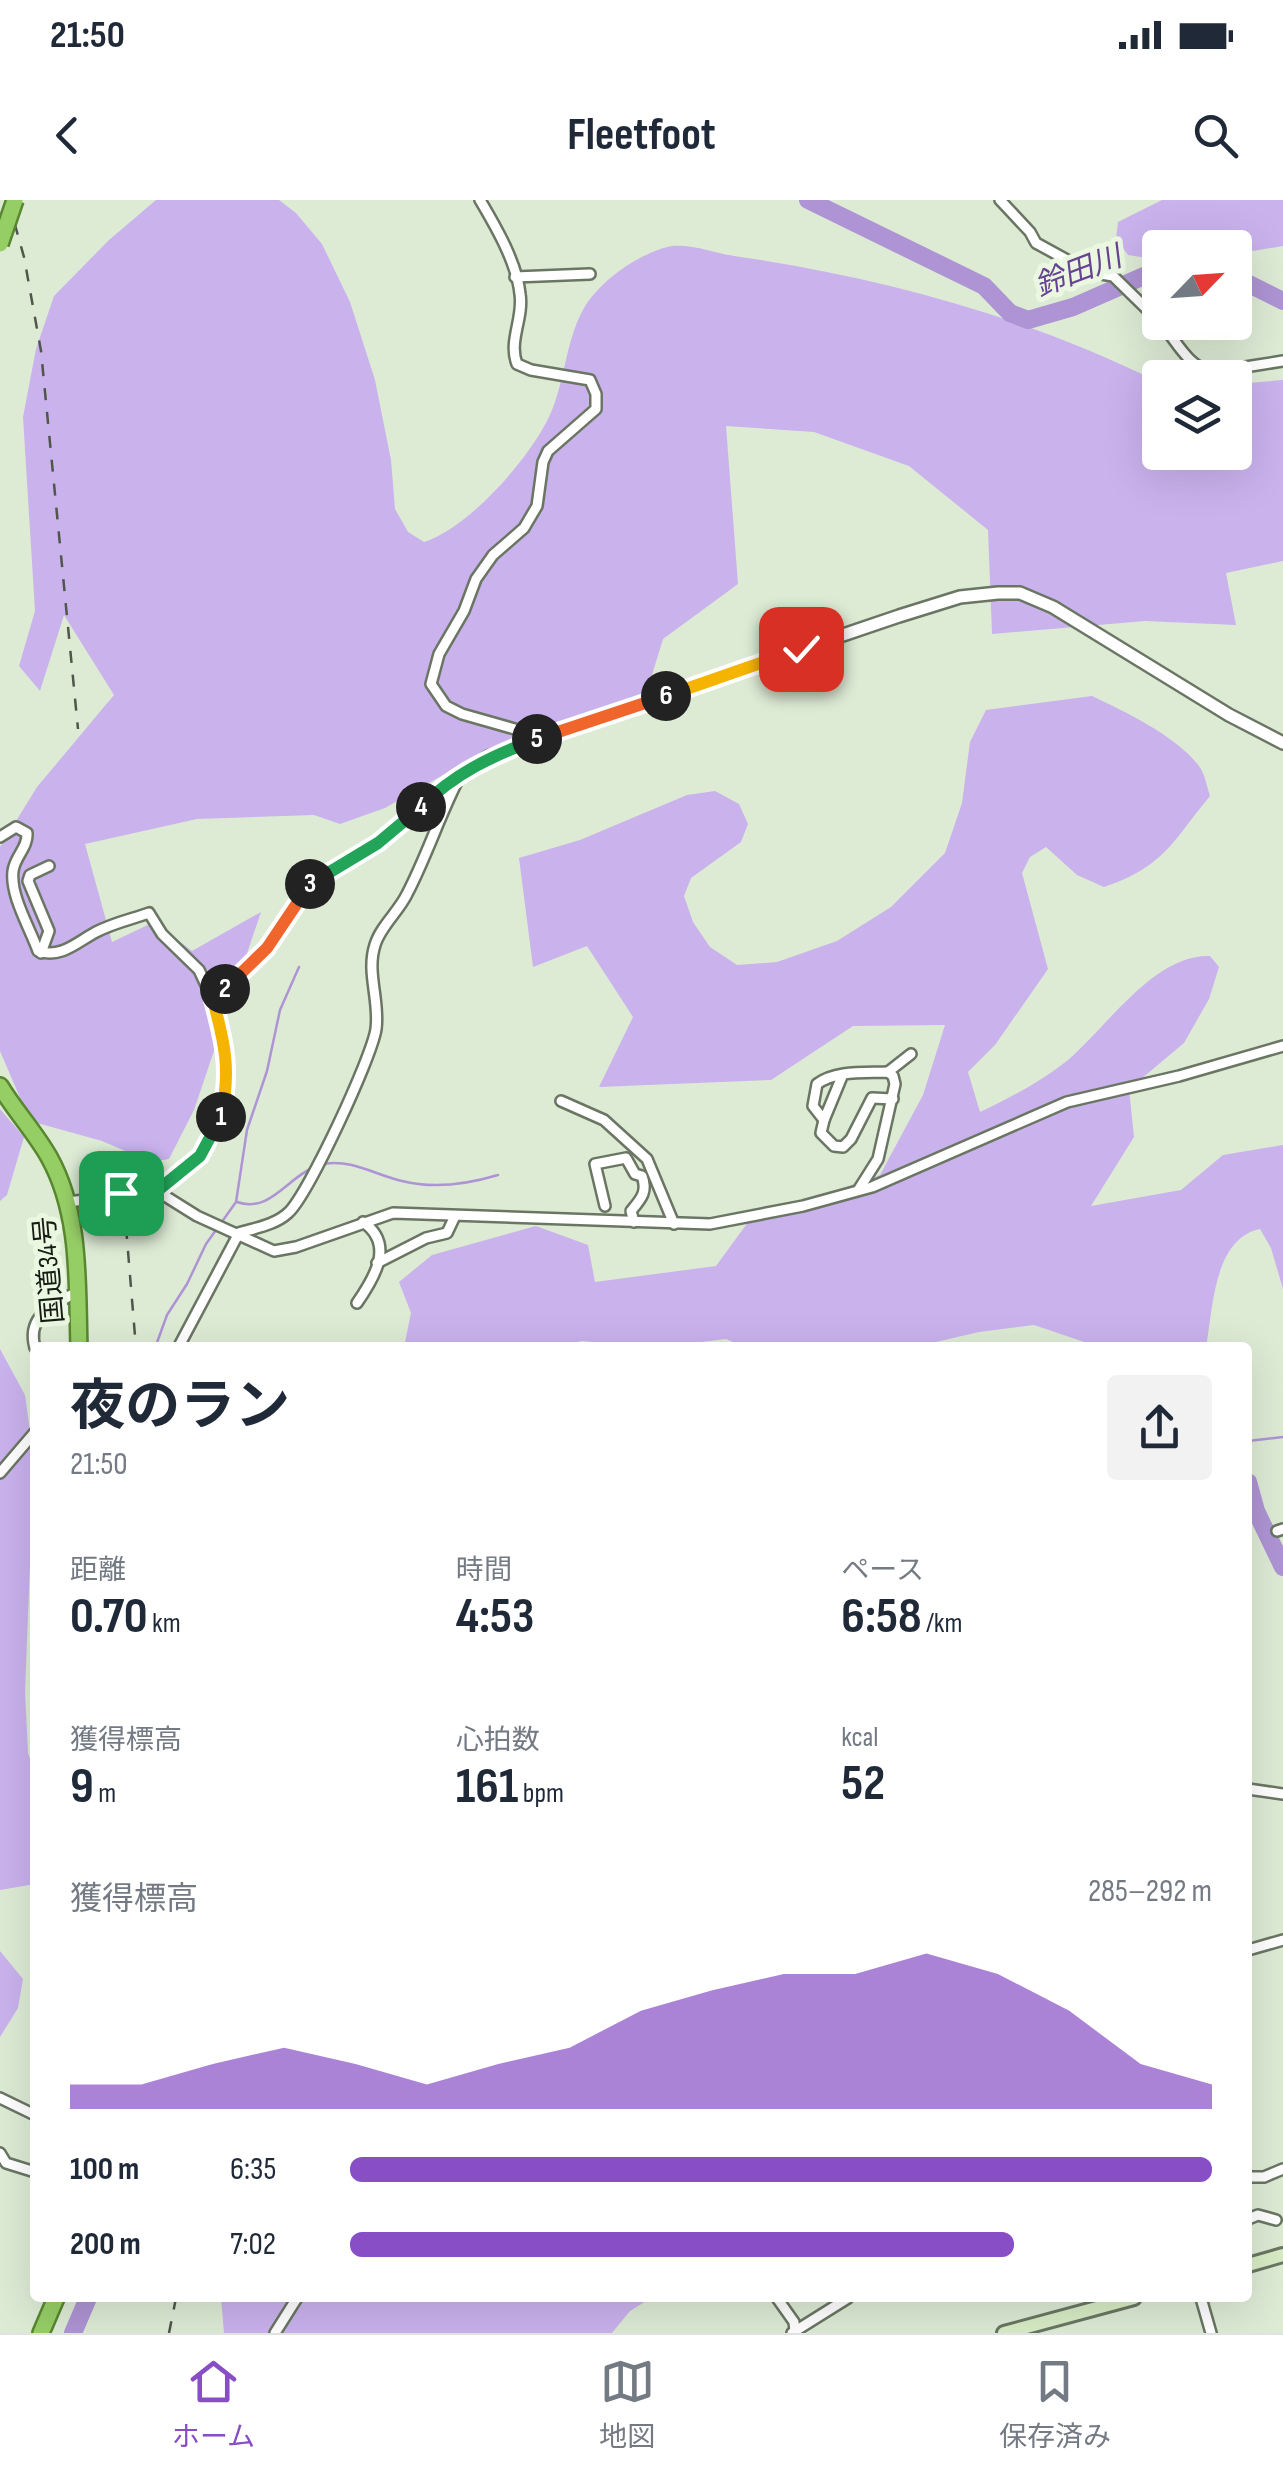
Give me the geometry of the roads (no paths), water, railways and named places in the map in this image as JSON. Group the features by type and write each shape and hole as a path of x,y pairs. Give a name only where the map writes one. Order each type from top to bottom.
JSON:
{"highway":[{"path":"0,244 15,200"},
{"name":"国道34号","path":"0,1086 50,1158 68,1202 78,1291 79,1342"},
{"path":"42,2333 54,2302"}],"main road":[{"path":"1252,2264 1283,2255"},
{"path":"1004,2333 1119,2302"}],"street":[{"path":"480,200 520,291 521,314 512,351 517,364 530,370 590,380 596,394 596,409 548,450 542,462 538,506 524,528 493,555 476,579 439,654 432,684 446,706 462,714 543,736"},
{"path":"1000,200 1036,243 1090,272 1114,276 1142,303"},
{"path":"515,277 590,274"},
{"path":"1174,340 1191,363 1202,370 1213,372 1283,361"},
{"path":"213,1000 267,948 300,895 313,882 378,843 444,784 488,757 960,597 1020,594 1053,606 1229,715 1283,743"},
{"path":"181,1342 239,1233 287,1214 301,1197 326,1149 376,1028 372,962 375,942 407,894 462,774"},
{"path":"0,838 16,826 27,833 27,845 13,873 15,889 41,953"},
{"path":"41,953 49,931 28,881 49,866"},
{"path":"41,953 70,949 96,932 149,913 162,934 199,970 213,1000 227,1051 228,1087 221,1119 200,1156 157,1191 68,1202"},
{"path":"157,1191 198,1216 274,1250 296,1247 393,1213 710,1224 803,1206 859,1189 902,1175 1067,1102 1180,1076 1283,1046"},
{"path":"824,1120 813,1106 816,1084 836,1074 888,1072 911,1054"},
{"path":"859,1189 878,1159 893,1099 896,1084 888,1072"},
{"path":"836,1074 821,1133 842,1147 851,1139 872,1098 893,1099"},
{"path":"560,1101 604,1120 647,1159 674,1224"},
{"path":"605,1206 595,1164 626,1158 646,1186 632,1210 634,1222"},
{"path":"378,1264 426,1238 447,1233 454,1216"},
{"path":"357,1303 378,1264 380,1237 363,1222"},
{"path":"33,1342 34,1323 78,1291"},
{"path":"0,1473 30,1438"},
{"path":"1252,1789 1283,1794"},
{"path":"1252,1949 1283,1940"},
{"path":"0,2098 30,2113"},
{"path":"0,2152 6,2163 30,2170"},
{"path":"1252,2177 1283,2169"},
{"path":"1252,2217 1258,2215 1276,2220"},
{"path":"275,2333 294,2302"},
{"path":"781,2302 794,2322 794,2332"},
{"path":"794,2332 842,2302"},
{"path":"1202,2302 1211,2333"}],"waterway":[{"name":"鈴田川","path":"808,200 984,286 1010,313 1028,320 1073,307 1142,277"},
{"name":"鈴田川","path":"1252,286 1283,301"},
{"path":"157,1342 167,1315 206,1244 236,1202 247,1130 267,1071 280,1010 299,967"},
{"path":"324,1164 354,1166 426,1185 463,1183 498,1175"},
{"path":"237,1202 259,1203 268,1199 312,1168"},
{"path":"1252,1441 1283,1437"},
{"path":"1252,1496 1283,1567"},
{"path":"73,2333 86,2302"}],"railway":[{"path":"8,200 24,257 41,351 78,729"},
{"path":"126,1227 136,1342"},
{"path":"169,2333 175,2302"}]}
